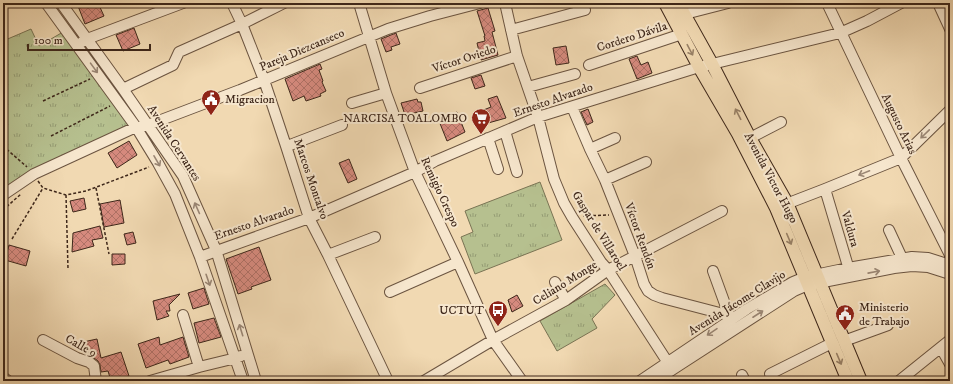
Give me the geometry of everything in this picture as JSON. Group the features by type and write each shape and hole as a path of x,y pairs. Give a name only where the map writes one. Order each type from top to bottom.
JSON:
{"main road":[{"name":"Avenida Victor Hugo","path":"665,3 699,67 781,205 806,281 838,342 861,381"},
{"name":"Avenida Victor Hugo","path":"678,3 712,64 750,138 781,205 819,278 848,381"}],"street":[{"name":"Avenida Cervantes","path":"46,3 136,127 175,194 200,256 243,381"},
{"name":"Avenida Cervantes","path":"61,3 183,176 216,250 256,381"},
{"path":"77,45 87,39 183,3"},
{"name":"Marcos Montalvo","path":"232,3 264,80 308,218 328,255 388,381"},
{"path":"123,89 173,65 179,52 242,24 284,3"},
{"name":"Remigio Crespo","path":"359,3 386,93 415,172 494,340 522,381"},
{"name":"Pareja Diezcanseco","path":"3,195 34,174 136,127 148,125 240,90 388,29 480,3"},
{"name":"Gaspar de Villaroel","path":"505,3 517,56 538,117 554,179 564,203 601,262 608,270 670,365"},
{"path":"685,14 728,3"},
{"name":"Augusto Arias","path":"827,3 900,158 950,255"},
{"path":"938,3 950,29"},
{"name":"Ernesto Alvarado","path":"200,256 308,218 538,117 699,67 840,33 867,21 894,5"},
{"path":"511,30 585,10"},
{"name":"Cordero Dávila","path":"590,64 682,34"},
{"name":"Víctor Oviedo","path":"420,88 517,56"},
{"path":"528,87 575,74"},
{"path":"352,103 386,93"},
{"name":"Víctor Rendón","path":"572,107 605,180 635,256 644,284 648,291 654,295 732,316"},
{"path":"781,205 825,189 900,158 950,110"},
{"path":"750,138 782,122"},
{"path":"286,146 342,125"},
{"path":"505,131 517,172"},
{"path":"488,138 498,169"},
{"path":"590,149 615,138"},
{"path":"605,180 646,162"},
{"name":"Valdura","path":"825,189 849,272"},
{"name":"Celiano Monge","path":"427,380 494,340 566,300 608,270 722,211"},
{"path":"889,230 902,258"},
{"path":"328,255 375,237"},
{"name":"Avenida Jácome Clavijo","path":"655,381 670,365 732,316 793,282 806,281 849,272 902,258 928,258 950,265"},
{"path":"390,292 458,262"},
{"name":"Avenida Jácome Clavijo","path":"849,272 912,266 928,267 950,274"},
{"path":"713,271 732,316"},
{"name":"Avenida Jácome Clavijo","path":"640,381 670,365 794,291 806,281"},
{"path":"555,282 566,300"},
{"path":"183,315 199,367"},
{"path":"770,374 838,342 888,325"},
{"name":"Calle 9","path":"44,340 77,358 89,362 94,366 96,381"},
{"path":"899,381 950,340"},
{"path":"941,348 950,364"},
{"path":"150,381 236,358 247,352"},
{"path":"3,377 8,381"}],"path":[{"path":"43,101 99,74"},
{"path":"51,136 118,102"},
{"path":"3,146 34,174 43,188 66,195 96,188 158,164"},
{"path":"12,239 43,188"},
{"path":"96,188 109,254"},
{"path":"66,195 68,269"},
{"path":"572,217 619,215"}],"green space":[{"path":"31,29 39,46 63,32 132,126 3,191 3,41"},
{"path":"540,182 562,240 475,274 461,237 473,232 465,211"},
{"path":"605,284 615,295 592,319 597,328 557,351 540,321"}],"building":[{"path":"84,3 98,3 104,16 85,24 78,6"},
{"path":"488,8 495,31 492,32 498,55 481,60 477,43 485,41 485,36 477,11"},
{"path":"134,28 140,44 123,51 116,35"},
{"path":"396,33 400,44 391,47 392,50 386,52 381,39"},
{"path":"566,46 569,63 556,65 553,48"},
{"path":"637,56 641,65 648,62 652,73 637,79 629,59"},
{"path":"320,64 322,69 319,70 326,91 320,94 321,96 306,101 304,96 293,101 285,79"},
{"path":"481,75 485,86 475,89 471,78"},
{"path":"497,96 506,118 481,125 476,113 491,107 488,99"},
{"path":"417,99 418,102 421,102 423,111 405,115 401,103"},
{"path":"588,109 593,122 587,125 581,112"},
{"path":"457,112 465,132 447,141 439,121"},
{"path":"129,141 137,155 117,168 108,153"},
{"path":"349,159 357,179 348,183 339,163"},
{"path":"84,198 86,209 73,212 70,201"},
{"path":"120,200 124,223 104,227 100,204"},
{"path":"100,226 103,238 92,240 94,246 72,252 73,233"},
{"path":"133,232 136,243 127,245 124,234"},
{"path":"9,245 30,251 26,266 5,260"},
{"path":"259,247 271,280 251,287 252,289 238,294 226,259"},
{"path":"112,254 125,254 125,264 112,265"},
{"path":"204,288 209,304 193,309 188,293"},
{"path":"180,294 169,305 170,311 166,311 169,316 157,320 153,301"},
{"path":"517,295 523,306 512,312 508,300"},
{"path":"214,318 221,337 199,343 194,323"},
{"path":"159,337 160,345 183,337 189,357 170,364 168,360 146,368 138,344"},
{"path":"97,339 101,358 121,352 130,379 125,381 111,381 108,371 101,372 98,361 94,358 93,351 85,353 83,342"}],"place":[{"name":"Migracion","path":"211,116"},
{"name":"NARCISA TOALOMBO","path":"481,135"},
{"name":"UCTUT","path":"498,327"},
{"name":"Ministerio de Trabajo","path":"845,331"}]}
